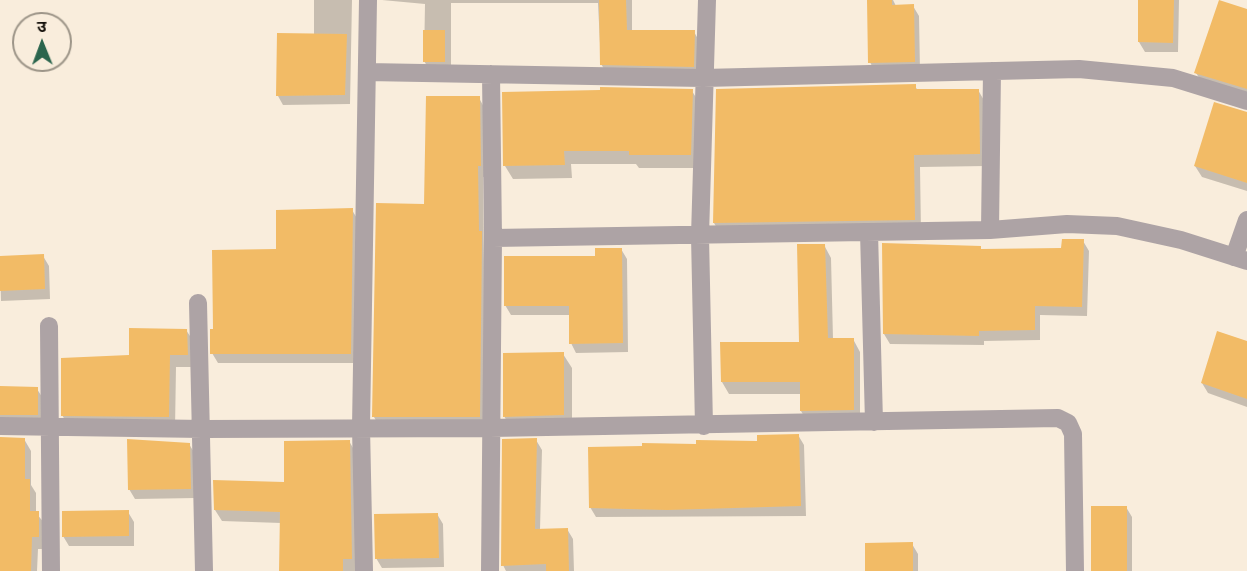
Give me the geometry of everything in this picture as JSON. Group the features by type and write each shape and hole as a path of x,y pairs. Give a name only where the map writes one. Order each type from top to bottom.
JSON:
{"street":[{"path":"364,571 361,427 368,0"},
{"path":"704,426 700,236 707,0"},
{"path":"367,72 703,78 1079,69 1137,72 1173,78 1247,101"},
{"path":"990,230 992,71"},
{"path":"490,571 493,238 491,74"},
{"path":"493,238 990,230 1067,224 1117,226 1181,240 1240,259 1247,220"},
{"path":"869,232 874,422"},
{"path":"198,303 203,429 204,571"},
{"path":"49,326 52,428 51,571"},
{"path":"0,426 203,429 490,428 1058,418 1068,423 1073,434 1075,571"}],"building":[{"path":"599,0 626,0 627,30 695,30 694,67 600,65"},
{"path":"867,0 892,0 892,5 914,4 915,62 868,63"},
{"path":"1138,0 1174,0 1173,43 1138,42"},
{"path":"1219,0 1247,9 1247,89 1194,73"},
{"path":"423,30 445,30 445,62 423,62"},
{"path":"277,33 347,34 345,95 276,96"},
{"path":"916,84 916,89 979,89 980,154 914,155 915,220 713,223 716,89"},
{"path":"600,87 693,89 691,155 629,155 629,151 564,151 565,165 503,166 502,92 600,90"},
{"path":"426,96 480,96 481,166 478,166 479,231 482,231 482,238 480,417 372,417 376,203 424,204"},
{"path":"1214,102 1247,112 1247,183 1194,166"},
{"path":"353,208 351,354 210,354 210,329 213,329 212,250 276,249 276,210"},
{"path":"1062,239 1084,239 1082,307 1035,306 1035,330 979,331 979,336 883,334 882,243 981,246 981,249 1061,248"},
{"path":"797,244 825,244 828,338 854,338 854,410 800,411 800,382 721,382 720,342 799,342"},
{"path":"595,248 622,248 623,343 569,344 569,306 504,306 504,256 595,256"},
{"path":"44,254 45,289 0,291 0,256"},
{"path":"129,328 187,329 188,355 170,355 169,417 61,416 61,358 129,355"},
{"path":"1217,331 1247,341 1247,399 1201,383"},
{"path":"564,352 564,415 503,417 503,353"},
{"path":"0,386 38,387 38,415 0,415"},
{"path":"799,434 801,506 667,510 589,508 588,447 642,446 642,443 696,444 696,440 757,441 757,435"},
{"path":"0,437 25,438 25,479 30,479 30,511 39,511 39,537 32,537 31,571 0,571"},
{"path":"537,438 535,529 568,528 569,571 546,571 546,564 501,566 502,439"},
{"path":"127,439 190,443 191,489 128,490"},
{"path":"350,440 352,559 343,559 343,571 279,571 280,512 214,510 213,480 284,482 284,441"},
{"path":"1091,506 1127,506 1127,571 1091,571"},
{"path":"129,510 129,536 62,537 62,511"},
{"path":"438,513 439,558 375,559 374,514"},
{"path":"913,542 913,571 865,571 865,543"}]}
